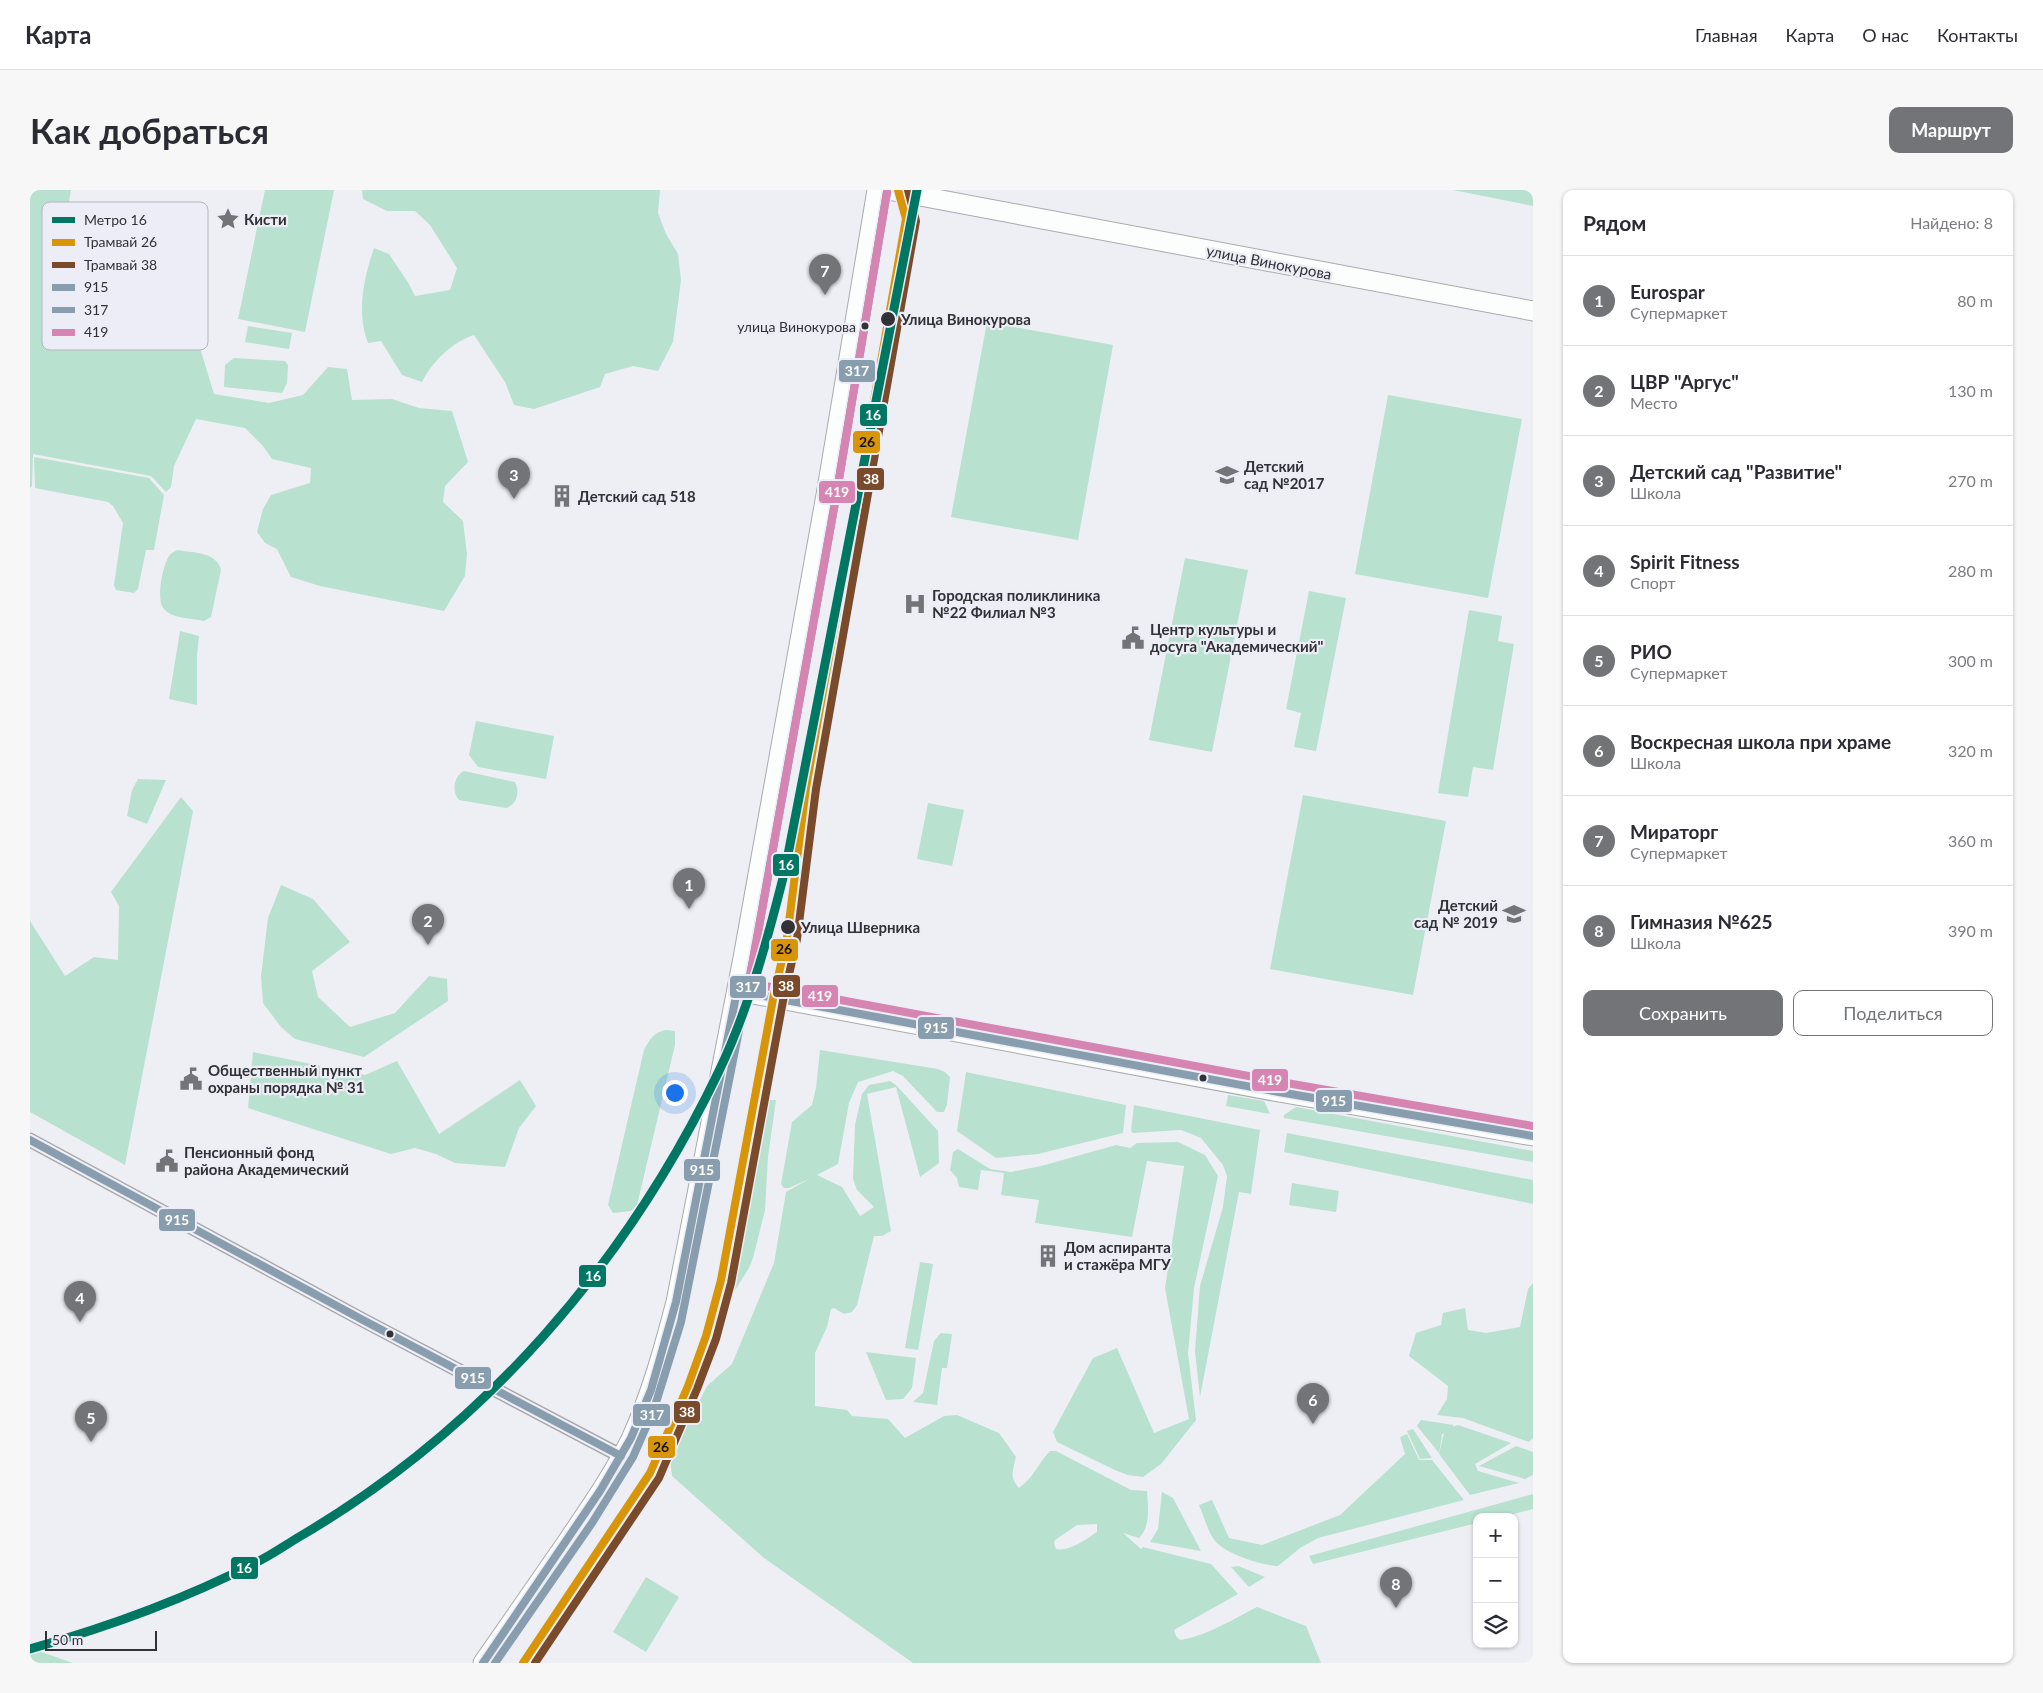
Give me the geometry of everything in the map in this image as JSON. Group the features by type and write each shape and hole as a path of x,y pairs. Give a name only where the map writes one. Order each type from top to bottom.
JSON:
{"main road":[{"path":"483,1663 579,1524 631,1438 650,1390 676,1302 737,991 826,495 877,190"},
{"name":"улица Винокурова","path":"888,190 1533,311"},
{"path":"737,991 1279,1092 1533,1136"}],"street":[{"path":"30,1140 361,1319 621,1456"}],"green space":[{"path":"30,190 71,190 69,202 42,202 42,350 201,350 214,394 269,403 303,395 328,367 347,369 352,400 392,399 419,408 452,411 468,462 445,486 443,502 463,521 467,554 465,576 444,611 320,586 291,577 277,549 265,543 257,532 263,509 271,495 310,483 311,468 272,459 263,446 245,428 196,419 174,466 171,487 166,492 151,476 33,454 32,486 30,488"},
{"path":"265,190 334,190 305,332 238,319"},
{"path":"362,190 660,190 658,213 666,234 678,254 681,280 673,342 658,371 633,366 605,374 600,387 534,409 514,405 505,382 474,335 458,342 437,360 422,382 402,375 381,341 368,343 364,331 362,320 363,295 367,271 374,248 389,254 415,296 450,290 457,268 430,225 415,211 387,211 363,199"},
{"path":"1453,190 1533,190 1533,206"},
{"path":"987,322 1113,345 1078,540 951,517"},
{"path":"248,326 292,333 289,349 245,342"},
{"path":"234,358 285,361 288,365 287,383 282,393 224,387 225,365"},
{"path":"1388,395 1522,419 1488,598 1355,574"},
{"path":"34,457 149,478 164,495 154,550 146,550 138,589 134,593 116,590 114,585 123,523 113,506 108,502 35,488"},
{"path":"178,550 204,554 219,564 221,570 211,617 204,621 172,615 162,605 160,592 163,571 169,556"},
{"path":"1185,558 1248,570 1212,752 1149,740"},
{"path":"1309,591 1346,598 1316,751 1294,747 1301,713 1286,709"},
{"path":"1469,610 1502,616 1498,641 1514,644 1493,770 1473,767 1468,797 1438,793"},
{"path":"180,631 199,636 197,705 169,699"},
{"path":"476,721 554,736 546,779 478,767 469,755"},
{"path":"464,771 515,782 517,798 513,804 506,808 459,800 454,788 458,776"},
{"path":"138,779 166,780 147,824 127,816 132,790"},
{"path":"1303,795 1446,821 1413,995 1270,969"},
{"path":"181,797 193,811 125,1165 30,1112 30,921 65,976 94,957 118,960 119,906 111,892"},
{"path":"928,803 964,810 952,866 917,859"},
{"path":"281,885 313,899 350,942 312,971 318,997 350,1027 395,1013 429,976 447,979 448,1001 364,1057 295,1039 281,1027 263,1003 261,976 268,918"},
{"path":"666,1030 675,1031 675,1045 637,1205 631,1211 613,1213 608,1205 644,1050 652,1037"},
{"path":"820,1050 938,1069 950,1077 947,1105 944,1112 937,1112 903,1076 893,1071 858,1082 849,1103 838,1164 817,1175 842,1187 860,1216 874,1207 857,1190 853,1179 855,1125 862,1094 869,1085 890,1081 896,1085 938,1131 939,1163 920,1177 896,1087 867,1094 891,1231 882,1236 874,1236 857,1305 852,1312 844,1314 834,1308 831,1309 827,1327 815,1353 815,1406 847,1410 852,1416 888,1419 905,1438 944,1416 957,1415 999,1433 1016,1457 1013,1477 1019,1488 1029,1479 1050,1451 1056,1451 1131,1490 1147,1491 1148,1516 1143,1533 1139,1538 1123,1533 1141,1549 1143,1547 1211,1564 1238,1594 1174,1630 1180,1640 1210,1631 1257,1607 1306,1626 1321,1663 913,1663 764,1558 672,1476 670,1459 707,1386 732,1364 774,1263 786,1192 809,1179 789,1188 784,1188 781,1184 792,1122 812,1105 816,1088","holes":["1097,1524 1097,1532 1072,1547 1056,1549 1055,1540 1077,1525"]},
{"path":"253,1052 365,1075 397,1061 439,1134 520,1080 536,1106 519,1128 505,1167 455,1163 436,1154 415,1148 391,1154 248,1108"},
{"path":"966,1072 1126,1105 1123,1133 1038,1154 996,1158 957,1131"},
{"path":"1228,1095 1264,1101 1270,1114 1226,1106"},
{"path":"766,1100 776,1100 768,1157 765,1210 749,1268 727,1303"},
{"path":"1134,1105 1260,1130 1251,1194 1239,1192 1200,1397 1195,1351 1200,1286 1223,1207 1227,1176 1223,1165 1201,1138 1181,1130 1133,1133 1131,1131"},
{"path":"1296,1107 1533,1151 1533,1162 1284,1118 1284,1115"},
{"path":"1287,1133 1533,1180 1533,1204 1284,1152"},
{"path":"1178,1142 1205,1155 1218,1176 1194,1288 1188,1353 1196,1420 1161,1464 1143,1477 1128,1475 1115,1470 1057,1442 1053,1432 1093,1358 1117,1348 1154,1433 1189,1419 1165,1288 1184,1166 1147,1161 1132,1237 1035,1223 1039,1200 1001,1195 1004,1173 981,1170 978,1190 959,1187 957,1178 950,1170 953,1152 958,1149 990,1169 1011,1172 1041,1166 1116,1145 1130,1148 1137,1143"},
{"path":"1292,1183 1339,1191 1336,1212 1289,1205"},
{"path":"920,1262 933,1264 918,1350 905,1348"},
{"path":"1533,1283 1533,1438 1529,1442 1463,1418 1437,1415 1447,1399 1448,1386 1409,1356 1416,1333 1441,1325 1443,1313 1465,1308 1468,1330 1486,1333 1520,1327 1528,1289"},
{"path":"941,1333 952,1334 947,1368 942,1368 937,1405 913,1402 923,1393 934,1341"},
{"path":"866,1352 916,1358 912,1388 903,1399 886,1400"},
{"path":"1421,1420 1454,1425 1452,1427 1458,1425 1511,1443 1475,1464 1478,1471 1519,1483 1470,1495 1439,1454 1444,1433 1441,1435 1439,1453 1417,1426"},
{"path":"1413,1429 1432,1458 1420,1459 1407,1431"},
{"path":"1407,1434 1419,1460 1432,1460 1464,1500 1318,1538 1300,1548 1278,1566 1252,1561 1224,1549 1217,1543 1207,1527 1199,1505 1212,1500 1229,1538 1262,1545 1340,1515 1405,1454 1400,1437"},
{"path":"1516,1446 1533,1452 1533,1475 1525,1479 1479,1466"},
{"path":"1162,1492 1173,1498 1201,1551 1150,1542 1158,1529"},
{"path":"1533,1494 1533,1509 1518,1513 1473,1513 1473,1524 1313,1564 1309,1556"},
{"path":"1238,1566 1265,1577 1249,1587 1231,1567"},
{"path":"646,1577 679,1597 646,1652 613,1632"},
{"path":"30,1648 73,1663 30,1663"}],"metro line":[{"name":"16","path":"30,1649 145,1612 200,1589 272,1554 366,1494 430,1446 489,1393 544,1336 594,1274 641,1210 682,1142 719,1071 740,1023 765,947 785,870 917,190"}],"tram line":[{"name":"26","path":"523,1663 650,1473 688,1386 706,1336 721,1280 773,999 787,938 806,788 906,219 898,190"},
{"name":"38","path":"535,1663 659,1478 716,1339 731,1283 783,1001 797,939 816,789 916,221 908,190"}],"transit line":[{"name":"317","path":"495,1663 592,1523 633,1457 654,1409 681,1322 753,960 836,497 887,192"},
{"name":"419","path":"887,192 836,497 749,983 1281,1082 1533,1126"},
{"name":"915","path":"737,991 1279,1092 1533,1136"},
{"name":"915","path":"483,1663 600,1491 631,1438 651,1390 676,1302 737,991"},
{"name":"915","path":"30,1140 361,1319 621,1456"}],"place":[{"name":"Кисти","path":"228,219"},
{"name":"Мираторг","path":"825,295"},
{"name":"Улица Винокурова","path":"888,319"},
{"name":"улица Винокурова","path":"865,326"},
{"name":"Детский сад №2017","path":"1227,475"},
{"name":"Детский сад 518","path":"562,496"},
{"name":"Детский сад \"Развитие\"","path":"514,499"},
{"name":"Городская поликлиника №22 Филиал №3","path":"915,604"},
{"name":"Центр культуры и досуга \"Академический\"","path":"1133,638"},
{"name":"Eurospar","path":"689,909"},
{"name":"Детский сад № 2019","path":"1514,914"},
{"name":"Улица Шверника","path":"788,927"},
{"name":"ЦВР \"Аргус\"","path":"428,945"},
{"name":"Общественный пункт охраны порядка № 31","path":"191,1079"},
{"name":"Пенсионный фонд района Академический","path":"167,1161"},
{"name":"Дом аспиранта и стажёра МГУ","path":"1048,1256"},
{"name":"Spirit Fitness","path":"80,1322"},
{"name":"Воскресная школа при храме","path":"1313,1424"},
{"name":"РИО","path":"91,1442"},
{"name":"Гимназия №625","path":"1396,1608"}]}
